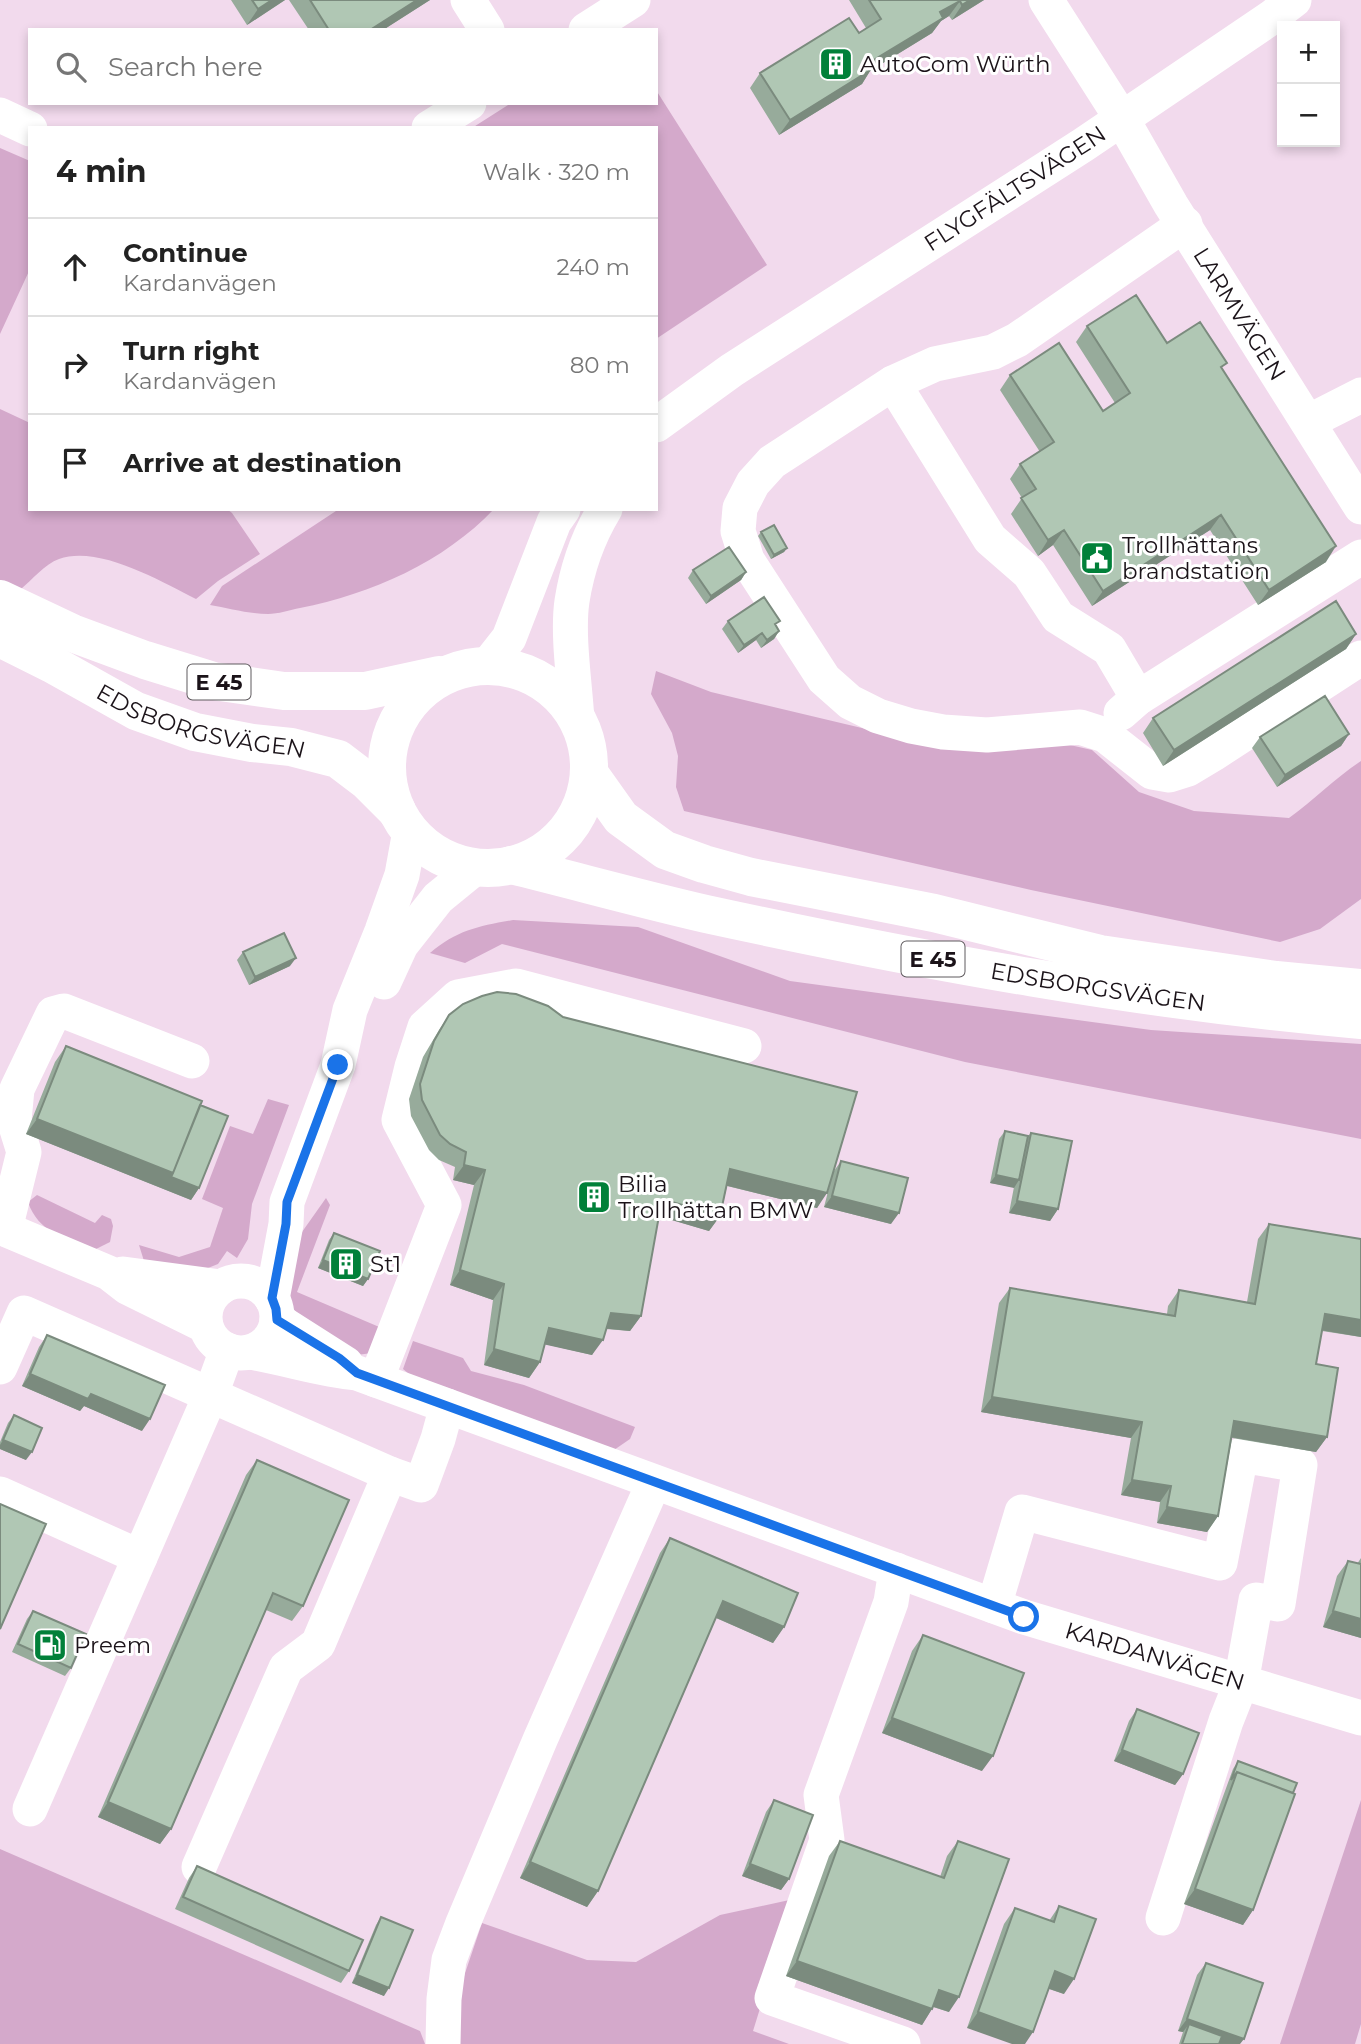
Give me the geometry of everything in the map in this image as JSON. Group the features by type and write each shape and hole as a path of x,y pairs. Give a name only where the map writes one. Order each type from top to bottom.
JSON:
{"highway":[{"name":"EDSBORGSVÄGEN","path":"0,599 84,637 213,681 284,691 366,691 469,669"},
{"name":"EDSBORGSVÄGEN","path":"0,638 136,710 195,732 291,747 338,758 368,781 404,821"},
{"name":"E 45","path":"404,821 419,840 451,861 493,866 535,856 556,842 573,822 584,799 589,773 584,737 577,720 555,691 540,680 505,667 469,669"},
{"path":"404,821 387,779 388,754 394,730 411,701 430,684 469,669"},
{"name":"EDSBORGSVÄGEN","path":"589,773 621,818 665,850 704,864 751,877 934,913 1100,954 1276,981 1361,988"},
{"name":"EDSBORGSVÄGEN","path":"493,866 705,914 946,962 1095,988 1275,1013 1361,1020"}],"street":[{"path":"468,0 486,28"},
{"path":"589,28 633,0"},
{"name":"LARMVÄGEN","path":"1046,0 1361,507"},
{"name":"FLYGFÄLTSVÄGEN","path":"658,424 732,370 1122,119 1294,0"},
{"path":"432,126 466,105"},
{"path":"0,114 28,128"},
{"path":"1185,224 1017,340 993,352 935,363 893,383 772,462 753,483 740,508 738,531 747,561 824,679 859,707 911,726 943,732 987,735 1080,727 1105,735 1152,772 1169,775 1188,769 1213,754 1361,657"},
{"name":"FLYGFÄLTSVÄGEN","path":"658,450 732,370"},
{"path":"893,383 990,539 1029,573 1058,617 1109,649 1138,698"},
{"path":"1308,422 1361,395"},
{"path":"469,669 509,638 554,522 562,511"},
{"path":"577,720 571,603 579,568 594,527 604,511"},
{"path":"1105,735 1119,715 1138,698 1361,557"},
{"path":"287,1202 273,1217 252,1255 208,1303 205,1316 228,1342 263,1346 273,1334 287,1202 338,1065 350,1010 402,875 404,821"},
{"path":"338,1065 366,1018 401,945 438,898 493,866"},
{"path":"367,1376 444,1205 399,1120 425,1027 458,997 516,986 744,1046"},
{"path":"2,1228 24,1152 14,1120 17,1089 52,1014 64,1011 192,1060"},
{"name":"KARDANVÄGEN","path":"2,1228 109,1273 127,1287 228,1342 335,1371 367,1376 1024,1617 1361,1718"},
{"name":"KARDANVÄGEN","path":"109,1273 227,1285"},
{"path":"227,1285 248,1282 256,1284 268,1292 275,1309"},
{"name":"KARDANVÄGEN","path":"275,1309 367,1376"},
{"path":"0,1367 24,1313 390,1474 421,1485 447,1406"},
{"path":"30,1809 211,1394 228,1342"},
{"path":"994,1606 1022,1511 1220,1563 1241,1455 1300,1465 1278,1604 1256,1600 1241,1684 1226,1721 1163,1918"},
{"path":"199,1867 286,1668 318,1644 390,1474"},
{"path":"443,2044 444,1999 449,1961 463,1923 654,1482"},
{"path":"0,1494 140,1557"},
{"path":"896,1570 891,1602 821,1795 839,1844 772,1998 903,2044"}],"shaded area":[{"path":"658,93 767,265 658,338 658,126 475,126 508,105 658,105"},
{"path":"0,148 28,160 28,273 0,334"},
{"path":"0,409 28,422 28,511 230,511 260,554 196,599 129,567 92,557 75,556 54,561 21,589 0,580"},
{"path":"336,511 492,511 453,545 429,560 379,584 327,602 272,614 210,605 222,586"},
{"path":"656,671 711,692 887,734 1070,745 1092,750 1139,792 1194,811 1289,818 1361,761 1361,899 1320,929 1280,942 1031,890 684,811 676,787 678,756 672,733 651,694"},
{"path":"513,920 638,927 790,981 1151,1030 1361,1044 1361,1139 965,1062 502,944 465,963 430,953 469,930"},
{"path":"268,1099 289,1105 252,1204 248,1239 237,1258 227,1251 218,1264 203,1270 144,1261 139,1245 179,1257 210,1247 223,1208 202,1199 230,1126 253,1134"},
{"path":"37,1195 95,1223 102,1215 111,1219 113,1226 110,1242 96,1249 55,1234 39,1221 28,1202"},
{"path":"326,1198 330,1205 297,1292 384,1329 372,1353 357,1355 308,1327 292,1307 284,1274 290,1249"},
{"path":"413,1341 463,1358 471,1371 524,1385 635,1427 630,1439 614,1450 409,1374 403,1369"},
{"path":"1361,1800 1361,2024 1355,2044 1280,2044"},
{"path":"0,1849 420,2031 425,2044 0,2044"},
{"path":"794,1899 753,2031 789,2044 437,2044 482,1923 587,1960 636,1962 720,1915"}],"building":[{"path":"252,0 272,0 258,9"},
{"path":"310,0 417,0 373,28 328,28"},
{"name":"AutoCom Würth","path":"869,0 970,0 962,5 960,1 940,12 943,18 869,63 872,69 790,120 760,73 849,18 859,33 881,19"},
{"path":"1136,295 1167,343 1200,322 1227,363 1221,367 1336,546 1269,590 1221,515 1103,591 1064,530 1048,540 1021,498 1036,489 1020,464 1054,442 1010,375 1059,343 1103,411 1130,393 1087,326"},
{"path":"774,525 787,548 774,555 761,532"},
{"path":"729,547 746,572 711,596 693,570"},
{"path":"764,597 780,621 775,624 779,631 767,640 762,633 744,645 728,621"},
{"path":"1336,601 1356,634 1174,750 1153,718"},
{"path":"1325,696 1349,734 1285,775 1260,737"},
{"path":"284,933 296,958 255,977 243,952"},
{"name":"Bilia Trollhättan BMW","path":"497,992 516,994 548,1006 563,1017 857,1092 827,1193 730,1169 720,1216 662,1199 641,1316 611,1313 603,1340 549,1328 540,1362 494,1349 504,1284 460,1270 485,1170 464,1165 466,1152 440,1135 422,1100 420,1084 434,1041 449,1015 463,1004"},
{"path":"66,1046 202,1101 173,1173 37,1119"},
{"path":"200,1105 228,1116 199,1188 171,1177"},
{"path":"1005,1131 1028,1136 1019,1180 996,1175"},
{"path":"1031,1133 1072,1141 1058,1209 1017,1201"},
{"path":"841,1161 908,1178 899,1213 832,1196"},
{"path":"1269,1224 1361,1239 1361,1320 1325,1314 1316,1364 1338,1368 1327,1437 1234,1421 1218,1516 1167,1507 1171,1486 1132,1480 1142,1422 992,1397 1010,1288 1175,1316 1179,1290 1255,1304"},
{"name":"St1","path":"334,1233 380,1251 368,1279 323,1260"},
{"path":"47,1335 165,1385 150,1419 91,1394 88,1399 30,1374"},
{"path":"14,1415 42,1428 32,1452 3,1440"},
{"path":"257,1460 349,1500 303,1606 273,1593 171,1829 108,1802"},
{"path":"0,1504 46,1524 0,1629"},
{"path":"670,1538 798,1593 784,1627 723,1601 598,1891 530,1862"},
{"path":"1348,1561 1361,1564 1361,1619 1333,1611"},
{"path":"33,1611 86,1634 71,1668 18,1644"},
{"path":"923,1635 1024,1673 993,1756 892,1718"},
{"path":"1137,1709 1199,1733 1183,1774 1122,1750"},
{"path":"1238,1761 1297,1783 1293,1793 1237,1772 1231,1780"},
{"path":"1237,1772 1295,1794 1253,1910 1195,1889"},
{"path":"774,1800 813,1815 789,1879 750,1864"},
{"path":"840,1841 944,1878 958,1841 1009,1859 959,1997 939,1990 932,2009 797,1961"},
{"path":"197,1866 363,1940 349,1971 183,1897"},
{"path":"1059,1906 1096,1919 1074,1979 1055,1971 1033,2032 978,2012 1015,1908 1054,1922"},
{"path":"381,1917 413,1930 389,1988 357,1975"},
{"path":"1206,1963 1263,1983 1244,2039 1187,2019"},
{"path":"1189,2024 1222,2036 1219,2044 1182,2044"}],"place":[{"name":"AutoCom Würth","path":"836,64"},
{"name":"Trollhättans brandstation","path":"1097,558"},
{"name":"Bilia Trollhättan BMW","path":"594,1197"},
{"name":"St1","path":"346,1264"},
{"name":"Preem","path":"50,1645"}],"route":[{"path":"338,1065 287,1202 286,1224 272,1298 277,1320 339,1358 357,1373 1024,1617"}]}
